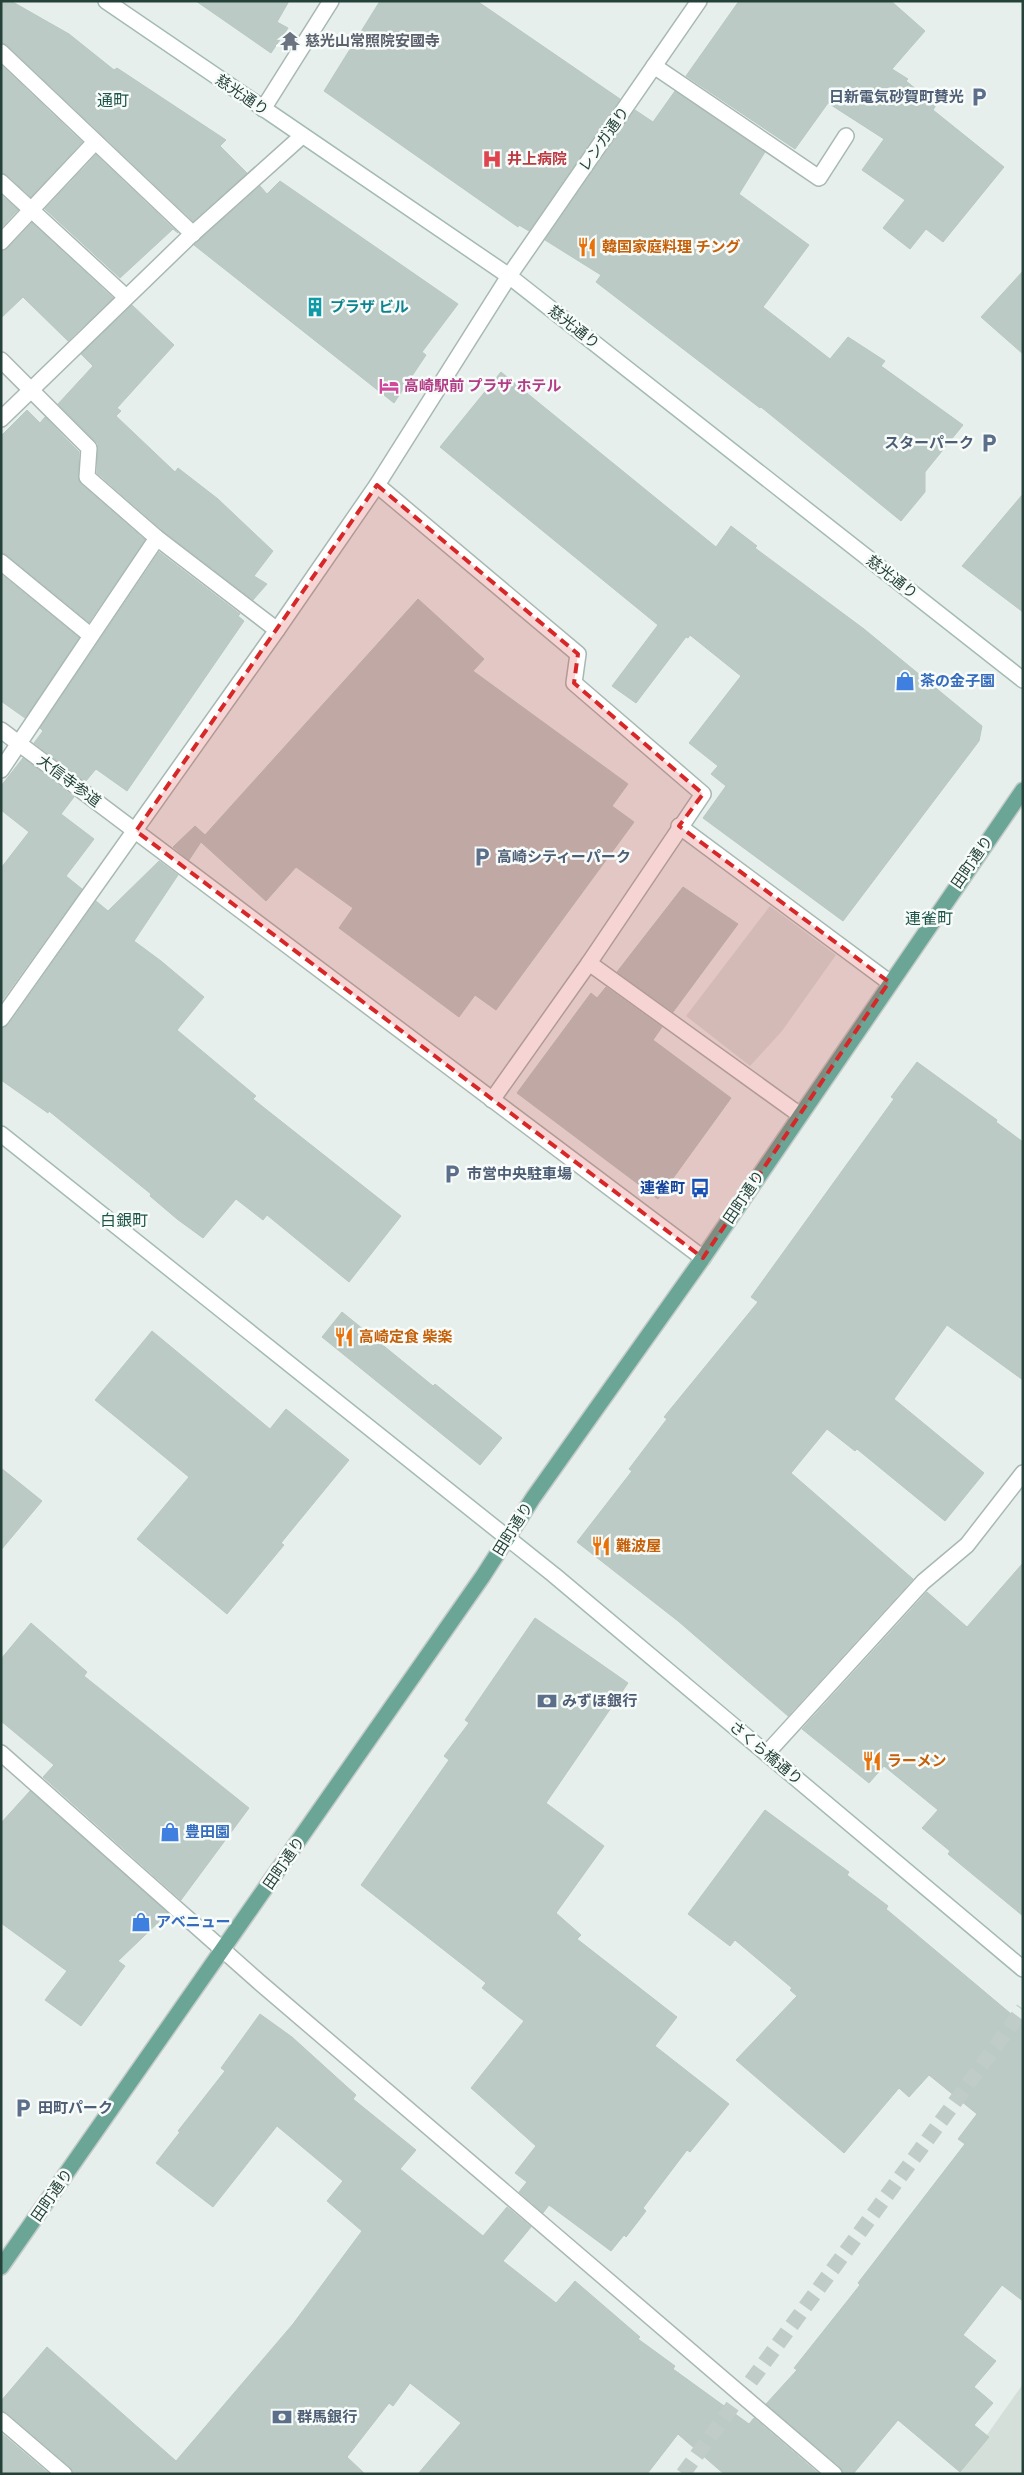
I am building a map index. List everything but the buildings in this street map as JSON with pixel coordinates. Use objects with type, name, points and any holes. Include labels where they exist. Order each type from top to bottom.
[{"type":"main road","name":"田町通り","points":[[1,2267],[483,1576],[533,1498],[703,1258],[889,982],[1023,790]]},
{"type":"street","name":"慈光通り","points":[[106,1],[509,276],[1023,680]]},
{"type":"street","points":[[263,109],[331,1]]},
{"type":"street","name":"レンガ通り","points":[[1,1019],[277,630],[376,485],[509,276],[699,1]]},
{"type":"street","points":[[1,52],[193,234]]},
{"type":"street","points":[[654,66],[818,178],[846,136]]},
{"type":"street","points":[[1,419],[193,234],[302,136]]},
{"type":"street","points":[[1,242],[95,142]]},
{"type":"street","points":[[1,182],[126,297]]},
{"type":"street","points":[[1,360],[32,388],[89,448],[87,477],[157,538],[277,630]]},
{"type":"street","points":[[376,485],[578,654],[574,683],[703,794],[679,826],[589,963],[492,1100]]},
{"type":"street","points":[[1,770],[157,538]]},
{"type":"street","points":[[1,562],[90,635]]},
{"type":"street","name":"大信寺参道","points":[[1,730],[703,1258]]},
{"type":"street","points":[[679,826],[889,982]]},
{"type":"street","points":[[589,963],[800,1115]]},
{"type":"street","name":"さくら橋通り","points":[[1,1134],[507,1539],[1023,1969]]},
{"type":"street","points":[[767,1754],[923,1582],[967,1545],[1023,1473]]},
{"type":"street","points":[[1,1753],[223,1950],[834,2474]]},
{"type":"street","points":[[1,2420],[64,2474]]},
{"type":"highlighted area","points":[[377,485],[578,654],[574,683],[703,794],[679,826],[889,982],[703,1258],[136,831]]},
{"type":"shaded area","points":[[770,906],[836,955],[782,1031],[750,1066],[686,1016]]},
{"type":"shaded area","points":[[1023,2384],[1023,2474],[961,2474],[960,2473]]},
{"type":"tunnel","points":[[683,2474],[1023,2009]]},
{"type":"place","name":"慈光山常照院安國寺","points":[[290,41]]},
{"type":"place","name":"日新電気砂賀町賛光","points":[[979,97]]},
{"type":"place","name":"井上病院","points":[[492,159]]},
{"type":"place","name":"韓国家庭料理 チング","points":[[587,247]]},
{"type":"place","name":"プラザ ビル","points":[[315,307]]},
{"type":"place","name":"高崎駅前 プラザ ホテル","points":[[389,386]]},
{"type":"place","name":"スターパーク","points":[[989,443]]},
{"type":"place","name":"茶の金子園","points":[[905,681]]},
{"type":"place","name":"高崎シティーパーク","points":[[482,857]]},
{"type":"place","name":"市営中央駐車場","points":[[452,1174]]},
{"type":"place","name":"連雀町","points":[[700,1188]]},
{"type":"place","name":"高崎定食 柴楽","points":[[344,1337]]},
{"type":"place","name":"難波屋","points":[[601,1546]]},
{"type":"place","name":"みずほ銀行","points":[[547,1701]]},
{"type":"place","name":"ラーメン","points":[[872,1761]]},
{"type":"place","name":"豊田園","points":[[170,1832]]},
{"type":"place","name":"アベニュー","points":[[141,1922]]},
{"type":"place","name":"田町パーク","points":[[23,2108]]},
{"type":"place","name":"群馬銀行","points":[[282,2417]]},
{"type":"district","name":"通町","points":[[113,100]]},
{"type":"district","name":"連雀町","points":[[929,918]]},
{"type":"district","name":"白銀町","points":[[124,1220]]}]
